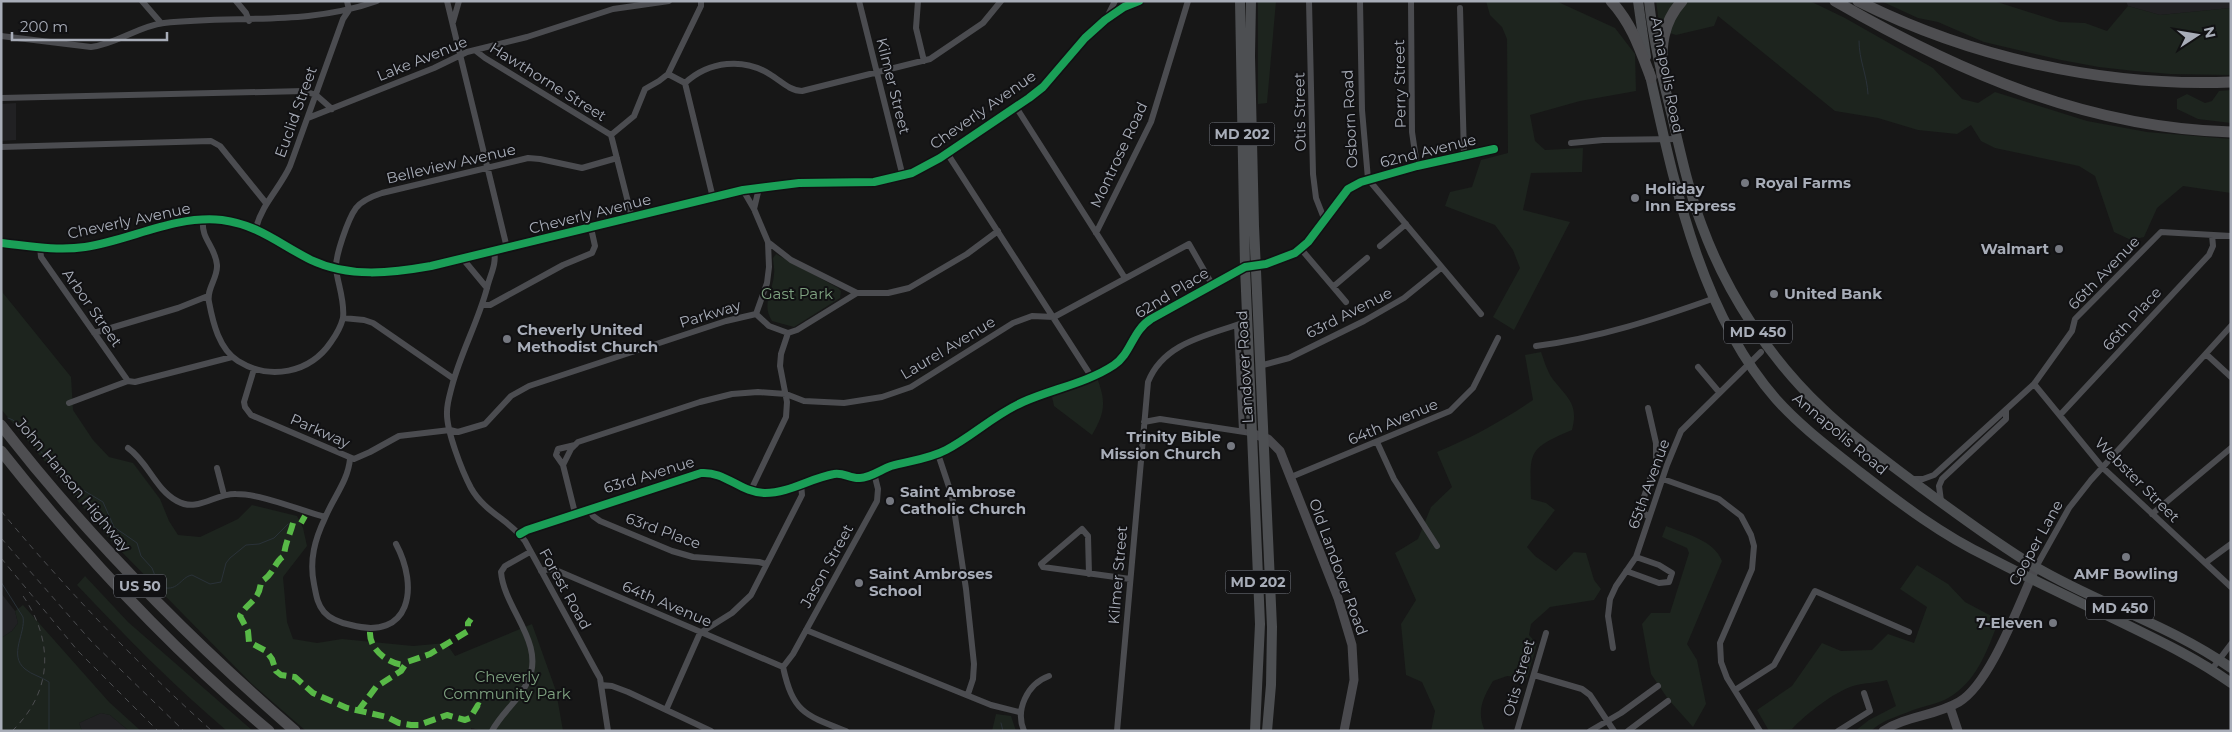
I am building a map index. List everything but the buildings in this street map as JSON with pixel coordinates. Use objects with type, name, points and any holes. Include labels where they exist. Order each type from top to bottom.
[{"type":"highway","points":[[1610,1],[1623,15],[1637,38],[1651,78]]},
{"type":"highway","points":[[1662,75],[1661,48],[1664,32],[1672,14],[1682,1]]},
{"type":"highway","points":[[1823,1],[1976,73],[2067,107],[2100,116],[2161,126],[2231,132]]},
{"type":"highway","points":[[1835,1],[1868,21]]},
{"type":"highway","points":[[1858,1],[1886,15],[1956,43],[2065,69],[2154,81],[2231,82]]},
{"type":"highway","points":[[1864,1],[1886,15]]},
{"type":"highway","name":"John Hanson Highway","points":[[1,425],[65,503],[138,584],[216,661],[295,731]]},
{"type":"highway","name":"US 50","points":[[4,455],[69,533],[132,601],[216,684],[269,731]]},
{"type":"main road","name":"Landover Road","points":[[1240,1],[1250,266],[1259,366],[1272,627],[1271,685],[1267,731]]},
{"type":"main road","name":"Landover Road","points":[[1251,1],[1252,183],[1247,432],[1260,624],[1255,731]]},
{"type":"main road","name":"Annapolis Road","points":[[1638,1],[1641,30],[1664,139],[1685,220],[1715,298],[1749,363],[1770,391],[1794,418],[1876,484],[1945,534],[2166,644],[2212,669],[2231,683]]},
{"type":"main road","points":[[1638,1],[1644,16],[1670,132],[1677,139]]},
{"type":"main road","name":"Annapolis Road","points":[[1648,1],[1662,75],[1677,139],[1692,199],[1702,226],[1732,291],[1762,337],[1822,408],[1941,503],[2036,568],[2191,643],[2231,668]]},
{"type":"street","points":[[142,1],[161,24]]},
{"type":"street","points":[[236,1],[246,13],[249,21]]},
{"type":"street","points":[[347,1],[349,10]]},
{"type":"street","points":[[1,36],[91,47],[106,44],[161,24],[249,21],[329,14],[377,1]]},
{"type":"street","points":[[447,1],[506,248]]},
{"type":"street","points":[[452,23],[459,1]]},
{"type":"street","name":"Lake Avenue","points":[[308,118],[332,110],[467,52],[476,51],[613,9],[669,1]]},
{"type":"street","points":[[611,135],[634,116],[645,89],[660,82],[668,74],[701,6],[701,1]]},
{"type":"street","name":"Kilmer Street","points":[[860,1],[903,176]]},
{"type":"street","points":[[918,1],[916,28],[924,61]]},
{"type":"street","points":[[685,83],[707,69],[730,63],[739,63],[761,69],[797,91],[924,61],[983,23],[1002,1]]},
{"type":"street","points":[[1105,20],[1115,1]]},
{"type":"street","name":"Montrose Road","points":[[1096,233],[1151,122],[1188,1]]},
{"type":"street","name":"Otis Street","points":[[1309,1],[1314,180],[1316,198],[1325,221]]},
{"type":"street","name":"Osborn Road","points":[[1360,1],[1362,110],[1368,179],[1441,268],[1482,314]]},
{"type":"street","name":"Perry Street","points":[[1411,1],[1412,132],[1418,166]]},
{"type":"street","name":"Cheverly Avenue","points":[[1,243],[67,249],[85,247],[179,222],[203,220],[234,222],[256,228],[310,259],[336,269],[357,272],[392,272],[463,259],[743,190],[799,183],[874,182],[903,176],[922,169],[1043,87],[1085,38],[1105,20],[1134,2]]},
{"type":"street","points":[[1460,8],[1464,155]]},
{"type":"street","name":"Euclid Street","points":[[256,228],[266,203],[286,176],[343,19],[349,10]]},
{"type":"street","name":"Hawthorne Street","points":[[476,51],[611,135],[632,218]]},
{"type":"street","points":[[668,74],[685,83],[713,198]]},
{"type":"street","points":[[1,98],[304,91],[316,95],[332,110]]},
{"type":"street","points":[[1016,107],[1125,278]]},
{"type":"street","points":[[1571,143],[1603,140],[1677,139]]},
{"type":"street","points":[[1,147],[211,141],[220,146],[266,203]]},
{"type":"street","name":"62nd Avenue","points":[[1301,249],[1325,221],[1348,189],[1368,179],[1494,149]]},
{"type":"street","points":[[947,153],[1091,376]]},
{"type":"street","name":"Belleview Avenue","points":[[336,269],[346,229],[356,208],[362,202],[382,193],[534,158],[582,168],[617,158]]},
{"type":"street","points":[[754,209],[759,188]]},
{"type":"street","points":[[743,190],[754,209],[768,242],[770,261],[767,283],[756,314],[769,326],[788,333],[797,330],[857,293]]},
{"type":"street","points":[[203,220],[203,234],[213,249],[217,264],[215,278],[208,296],[218,335],[232,357],[254,369],[281,372],[304,366],[328,346],[337,333],[343,318],[336,269]]},
{"type":"street","points":[[1380,246],[1406,224]]},
{"type":"street","name":"Cheverly Avenue","points":[[483,305],[490,305],[556,268],[592,253],[595,246],[591,228]]},
{"type":"street","points":[[768,242],[791,260],[857,293],[888,293],[909,288],[967,254],[998,231]]},
{"type":"street","name":"66th Avenue","points":[[1908,478],[1923,479],[1934,475],[2001,411],[2006,410],[2034,384],[2072,331],[2076,319],[2161,232],[2231,236]]},
{"type":"street","name":"66th Place","points":[[2060,415],[2209,255],[2213,246],[2212,235]]},
{"type":"street","name":"Laurel Avenue","points":[[563,465],[556,455],[558,449],[719,397],[752,392],[786,394],[804,401],[844,402],[882,397],[911,387],[1013,323],[1032,316],[1054,317],[1189,244],[1213,286]]},
{"type":"street","name":"Arbor Street","points":[[40,247],[41,256],[128,381]]},
{"type":"street","points":[[1301,249],[1346,302]]},
{"type":"street","name":"62nd Place","points":[[1091,376],[1118,362],[1141,325],[1250,266],[1282,259],[1301,249]]},
{"type":"street","name":"Forest Road","points":[[494,251],[495,263],[483,305],[454,379],[447,408],[450,430],[466,477],[475,495],[491,512],[520,534],[596,671],[601,685],[601,699],[608,731]]},
{"type":"street","points":[[1334,286],[1367,258]]},
{"type":"street","points":[[463,259],[487,288]]},
{"type":"street","name":"63rd Avenue","points":[[1259,366],[1289,358],[1364,321],[1404,298],[1441,268]]},
{"type":"street","points":[[94,333],[178,308],[208,296]]},
{"type":"street","points":[[1536,346],[1583,339],[1612,332],[1715,298]]},
{"type":"street","name":"Parkway","points":[[254,369],[244,402],[248,412],[256,418],[350,459],[364,456],[399,436],[450,430],[458,432],[485,424],[511,396],[529,386],[726,321],[756,314]]},
{"type":"street","points":[[343,318],[364,320],[372,323],[454,379]]},
{"type":"street","points":[[1237,325],[1247,432],[1160,419],[1144,422],[1148,382],[1161,361],[1184,344],[1248,321]]},
{"type":"street","name":"Cooper Lane","points":[[1883,731],[1900,723],[1950,706],[1965,698],[1985,676],[2036,568],[2069,508],[2102,467],[2231,326]]},
{"type":"street","points":[[751,490],[786,417],[786,394],[780,366],[781,354],[788,333]]},
{"type":"street","name":"64th Avenue","points":[[1291,477],[1444,414],[1456,405],[1476,384],[1498,338]]},
{"type":"street","name":"65th Avenue","points":[[1613,648],[1608,616],[1610,599],[1636,557],[1667,464],[1681,431],[1761,352]]},
{"type":"street","points":[[2206,354],[2231,376]]},
{"type":"street","points":[[69,403],[128,381],[135,382],[232,357]]},
{"type":"street","points":[[1698,367],[1719,392]]},
{"type":"street","name":"63rd Avenue","points":[[520,534],[575,513],[701,473],[718,474],[751,490],[770,493],[836,474],[860,478],[938,454],[1009,409],[1091,376]]},
{"type":"street","name":"Webster Street","points":[[2034,384],[2102,467],[2231,586]]},
{"type":"street","points":[[1648,408],[1656,443],[1656,461],[1640,506],[1641,511],[1649,517]]},
{"type":"street","name":"66th Avenue","points":[[1941,503],[1939,486],[1942,479],[2006,418],[2006,410]]},
{"type":"street","name":"Kilmer Street","points":[[1117,731],[1144,422]]},
{"type":"street","name":"Old Landover Road","points":[[1247,432],[1273,442],[1280,451],[1338,598],[1352,645],[1354,680],[1344,731]]},
{"type":"street","points":[[1377,442],[1394,479],[1437,546]]},
{"type":"street","points":[[575,444],[563,465],[575,513]]},
{"type":"street","points":[[128,448],[138,455],[164,492],[176,501],[187,505],[200,504],[224,495],[248,495],[325,517]]},
{"type":"street","points":[[2152,514],[2231,448]]},
{"type":"street","points":[[938,454],[952,496],[966,589],[974,664],[974,679],[968,694]]},
{"type":"street","points":[[350,459],[344,481],[325,517],[315,546],[311,567],[320,605],[324,612],[334,620],[355,627],[376,629],[389,626],[400,616],[405,608],[408,592],[403,559],[396,544]]},
{"type":"street","points":[[1656,461],[1667,464]]},
{"type":"street","points":[[217,468],[224,495]]},
{"type":"street","name":"Jason Street","points":[[783,667],[790,659],[877,501],[878,489],[874,473]]},
{"type":"street","points":[[1663,478],[1719,499],[1741,516],[1751,535],[1754,546],[1752,569],[1720,643],[1721,662],[1727,678],[1760,731]]},
{"type":"street","points":[[666,710],[700,633],[716,625],[746,601],[802,495],[801,484]]},
{"type":"street","name":"63rd Place","points":[[589,509],[593,516],[600,521],[672,551],[703,559],[766,564]]},
{"type":"street","points":[[1089,574],[1088,536],[1082,529],[1041,564],[1043,567],[1089,574],[1130,579]]},
{"type":"street","points":[[2206,564],[2231,544]]},
{"type":"street","points":[[492,731],[500,718],[518,699],[528,682],[532,668],[531,648],[504,586],[501,572],[505,566],[530,552]]},
{"type":"street","points":[[1626,572],[1659,583],[1669,582],[1672,573],[1659,564],[1636,557]]},
{"type":"street","name":"64th Avenue","points":[[541,571],[549,569],[558,571],[783,667]]},
{"type":"street","points":[[1735,690],[1774,665],[1815,591],[1909,632]]},
{"type":"street","points":[[806,630],[968,694],[991,705],[1019,712]]},
{"type":"street","name":"Otis Street","points":[[1517,731],[1546,633]]},
{"type":"street","points":[[2212,669],[2231,644]]},
{"type":"street","points":[[783,667],[788,689],[796,704],[808,714],[832,728],[846,731]]},
{"type":"street","points":[[1534,675],[1582,689],[1590,695],[1614,731]]},
{"type":"street","points":[[1024,731],[1019,712],[1034,686],[1049,676]]},
{"type":"street","points":[[601,685],[621,689],[711,731]]},
{"type":"street","points":[[1590,731],[1608,721],[1658,686]]},
{"type":"street","points":[[1838,731],[1870,711],[1864,693]]},
{"type":"street","points":[[1628,731],[1668,701]]},
{"type":"street","points":[[1950,706],[1958,731]]},
{"type":"shaded area","points":[[2126,1],[2231,1],[2231,8],[2160,15],[2128,6]]},
{"type":"shaded area","points":[[16,103],[16,140],[1,141],[1,104]]},
{"type":"shaded area","points":[[1,593],[15,611],[18,623],[12,631],[1,638]]},
{"type":"shaded area","points":[[101,713],[110,715],[129,731],[82,731],[79,723]]},
{"type":"green space","points":[[1258,1],[1276,1],[1267,103],[1258,104]]},
{"type":"green space","points":[[1486,1],[1556,1],[1615,28],[1635,54],[1636,91],[1580,101],[1530,115],[1535,141],[1545,150],[1583,148],[1582,172],[1531,173],[1523,210],[1570,222],[1514,330],[1493,317],[1520,268],[1513,250],[1495,225],[1445,206],[1450,192],[1472,187],[1481,160],[1508,153],[1507,39],[1502,27],[1490,15]]},
{"type":"green space","points":[[1656,1],[1679,1],[1660,30]]},
{"type":"green space","points":[[1687,1],[1809,1],[1845,18],[1933,68],[1962,99],[1978,103],[1995,92],[2087,121],[2147,132],[2231,139],[2231,193],[2183,186],[2157,208],[2144,237],[2131,240],[2114,232],[2095,176],[2079,166],[1995,148],[1981,141],[1971,125],[1957,134],[1918,130],[1878,118],[1835,111],[1718,16],[1714,26],[1676,35],[1667,32],[1680,8]]},
{"type":"green space","points":[[1881,1],[1994,1],[2060,22],[2085,23],[2107,31],[2128,6],[2160,15],[2231,8],[2231,75],[2170,74],[2135,71],[2061,60],[1984,42],[1938,22],[1918,18]]},
{"type":"green space","points":[[2231,90],[2231,123],[2198,119],[2177,109],[2177,99],[2187,94],[2205,103],[2212,101],[2219,91]]},
{"type":"green space","name":"Gast Park","points":[[776,254],[838,288],[841,291],[840,298],[794,327],[772,321],[769,315],[768,298],[774,272],[773,258]]},
{"type":"green space","name":"Cheverly Community Park","points":[[1,285],[3,293],[71,377],[73,410],[93,440],[109,457],[133,463],[160,499],[169,521],[178,535],[200,537],[238,519],[252,505],[297,516],[303,528],[307,546],[283,577],[287,622],[293,639],[317,643],[342,639],[413,646],[446,643],[455,656],[532,624],[556,691],[563,731],[484,731],[471,728],[471,731],[306,731],[252,684],[112,542],[1,409]]},
{"type":"green space","points":[[1541,352],[1550,375],[1567,396],[1573,407],[1574,421],[1572,430],[1546,442],[1534,454],[1531,471],[1531,499],[1546,503],[1555,510],[1527,547],[1535,556],[1556,571],[1574,552],[1586,553],[1594,580],[1601,589],[1594,600],[1550,607],[1531,624],[1529,635],[1537,644],[1527,678],[1507,676],[1493,681],[1486,693],[1481,711],[1482,724],[1485,731],[1431,731],[1435,711],[1422,682],[1406,675],[1401,624],[1416,600],[1395,553],[1418,539],[1431,507],[1452,487],[1437,452],[1486,429],[1533,400],[1525,355]]},
{"type":"green space","points":[[1096,375],[1102,392],[1103,406],[1100,419],[1092,435],[1054,406],[1051,392]]},
{"type":"green space","points":[[1666,526],[1706,543],[1713,548],[1722,561],[1687,644],[1697,660],[1706,704],[1693,727],[1668,699],[1651,674],[1642,624],[1651,613],[1670,613],[1689,553],[1687,548],[1662,537]]},
{"type":"green space","points":[[1917,565],[1948,584],[1965,602],[1999,620],[1982,661],[1970,680],[1949,698],[1891,719],[1871,731],[1855,731],[1869,720],[1896,706],[1887,680],[1845,689],[1821,704],[1792,729],[1769,731],[1757,710],[1792,686],[1822,643],[1841,651],[1872,650],[1888,634],[1914,643],[1927,607],[1900,589]]},
{"type":"green space","points":[[85,576],[128,622],[253,731],[227,731],[168,678],[77,585]]},
{"type":"green space","points":[[23,605],[109,702],[141,731],[129,731],[110,715],[101,713],[79,723],[82,731],[1,731],[1,638],[12,631],[18,623],[15,611]]},
{"type":"green space","points":[[996,714],[1011,716],[1016,731],[992,731]]},
{"type":"waterway","points":[[1859,41],[1868,94]]},
{"type":"waterway","points":[[8,418],[23,429],[62,478],[71,478],[78,487],[103,502],[114,527],[137,543],[141,556],[152,568],[159,586],[165,588],[175,587],[192,575],[210,584],[221,582],[226,563],[230,558],[246,545],[259,544],[274,538],[288,524]]},
{"type":"waterway","points":[[1,582],[23,617],[18,651],[20,663],[28,671],[49,682],[49,731]]},
{"type":"waterway","points":[[1001,723],[1003,731]]},
{"type":"railway","points":[[1,511],[102,625],[212,731]]},
{"type":"railway","points":[[1,538],[91,641],[184,731]]},
{"type":"railway","points":[[1,558],[78,651],[158,731]]},
{"type":"railway","points":[[12,731],[26,715],[36,699],[42,682],[45,664],[44,646],[39,628],[32,610],[21,593]]},
{"type":"marked path","points":[[301,523],[305,516]]},
{"type":"marked path","points":[[293,523],[284,556],[278,561],[266,579],[261,582],[256,598],[240,616],[248,631],[249,642],[266,651],[272,659],[276,671],[281,675],[295,677],[313,693],[347,708],[387,717],[399,723],[419,725],[447,715],[465,720],[470,718],[478,705],[482,707]]},
{"type":"marked path","points":[[358,711],[376,687],[401,671],[407,662],[430,654],[468,631],[468,623],[471,619]]},
{"type":"marked path","points":[[370,632],[376,650],[386,659],[404,665]]},
{"type":"cycle path","points":[[1,243],[43,248],[85,247],[102,244],[170,224],[204,219],[222,220],[247,226],[325,266],[355,272],[401,271],[431,266],[743,190],[799,183],[874,182],[912,173],[940,158],[1029,98],[1043,87],[1085,38],[1105,20],[1124,7],[1139,1]]},
{"type":"cycle path","points":[[520,534],[527,530],[701,473],[718,475],[748,490],[765,493],[783,491],[834,474],[864,478],[891,466],[939,453],[1013,407],[1034,397],[1092,377],[1114,365],[1124,355],[1140,330],[1151,319],[1245,267],[1266,264],[1295,253],[1308,242],[1348,189],[1361,182],[1417,166],[1494,149]]},
{"type":"place","name":"Royal Farms","points":[[1745,183]]},
{"type":"place","name":"Holiday Inn Express","points":[[1635,198]]},
{"type":"place","name":"Walmart","points":[[2059,249]]},
{"type":"place","name":"United Bank","points":[[1774,294]]},
{"type":"place","name":"Cheverly United Methodist Church","points":[[507,339]]},
{"type":"place","name":"Trinity Bible Mission Church","points":[[1231,446]]},
{"type":"place","name":"Saint Ambrose Catholic Church","points":[[890,501]]},
{"type":"place","name":"AMF Bowling","points":[[2126,557]]},
{"type":"place","name":"Saint Ambroses School","points":[[859,583]]},
{"type":"place","name":"7-Eleven","points":[[2053,623]]}]
